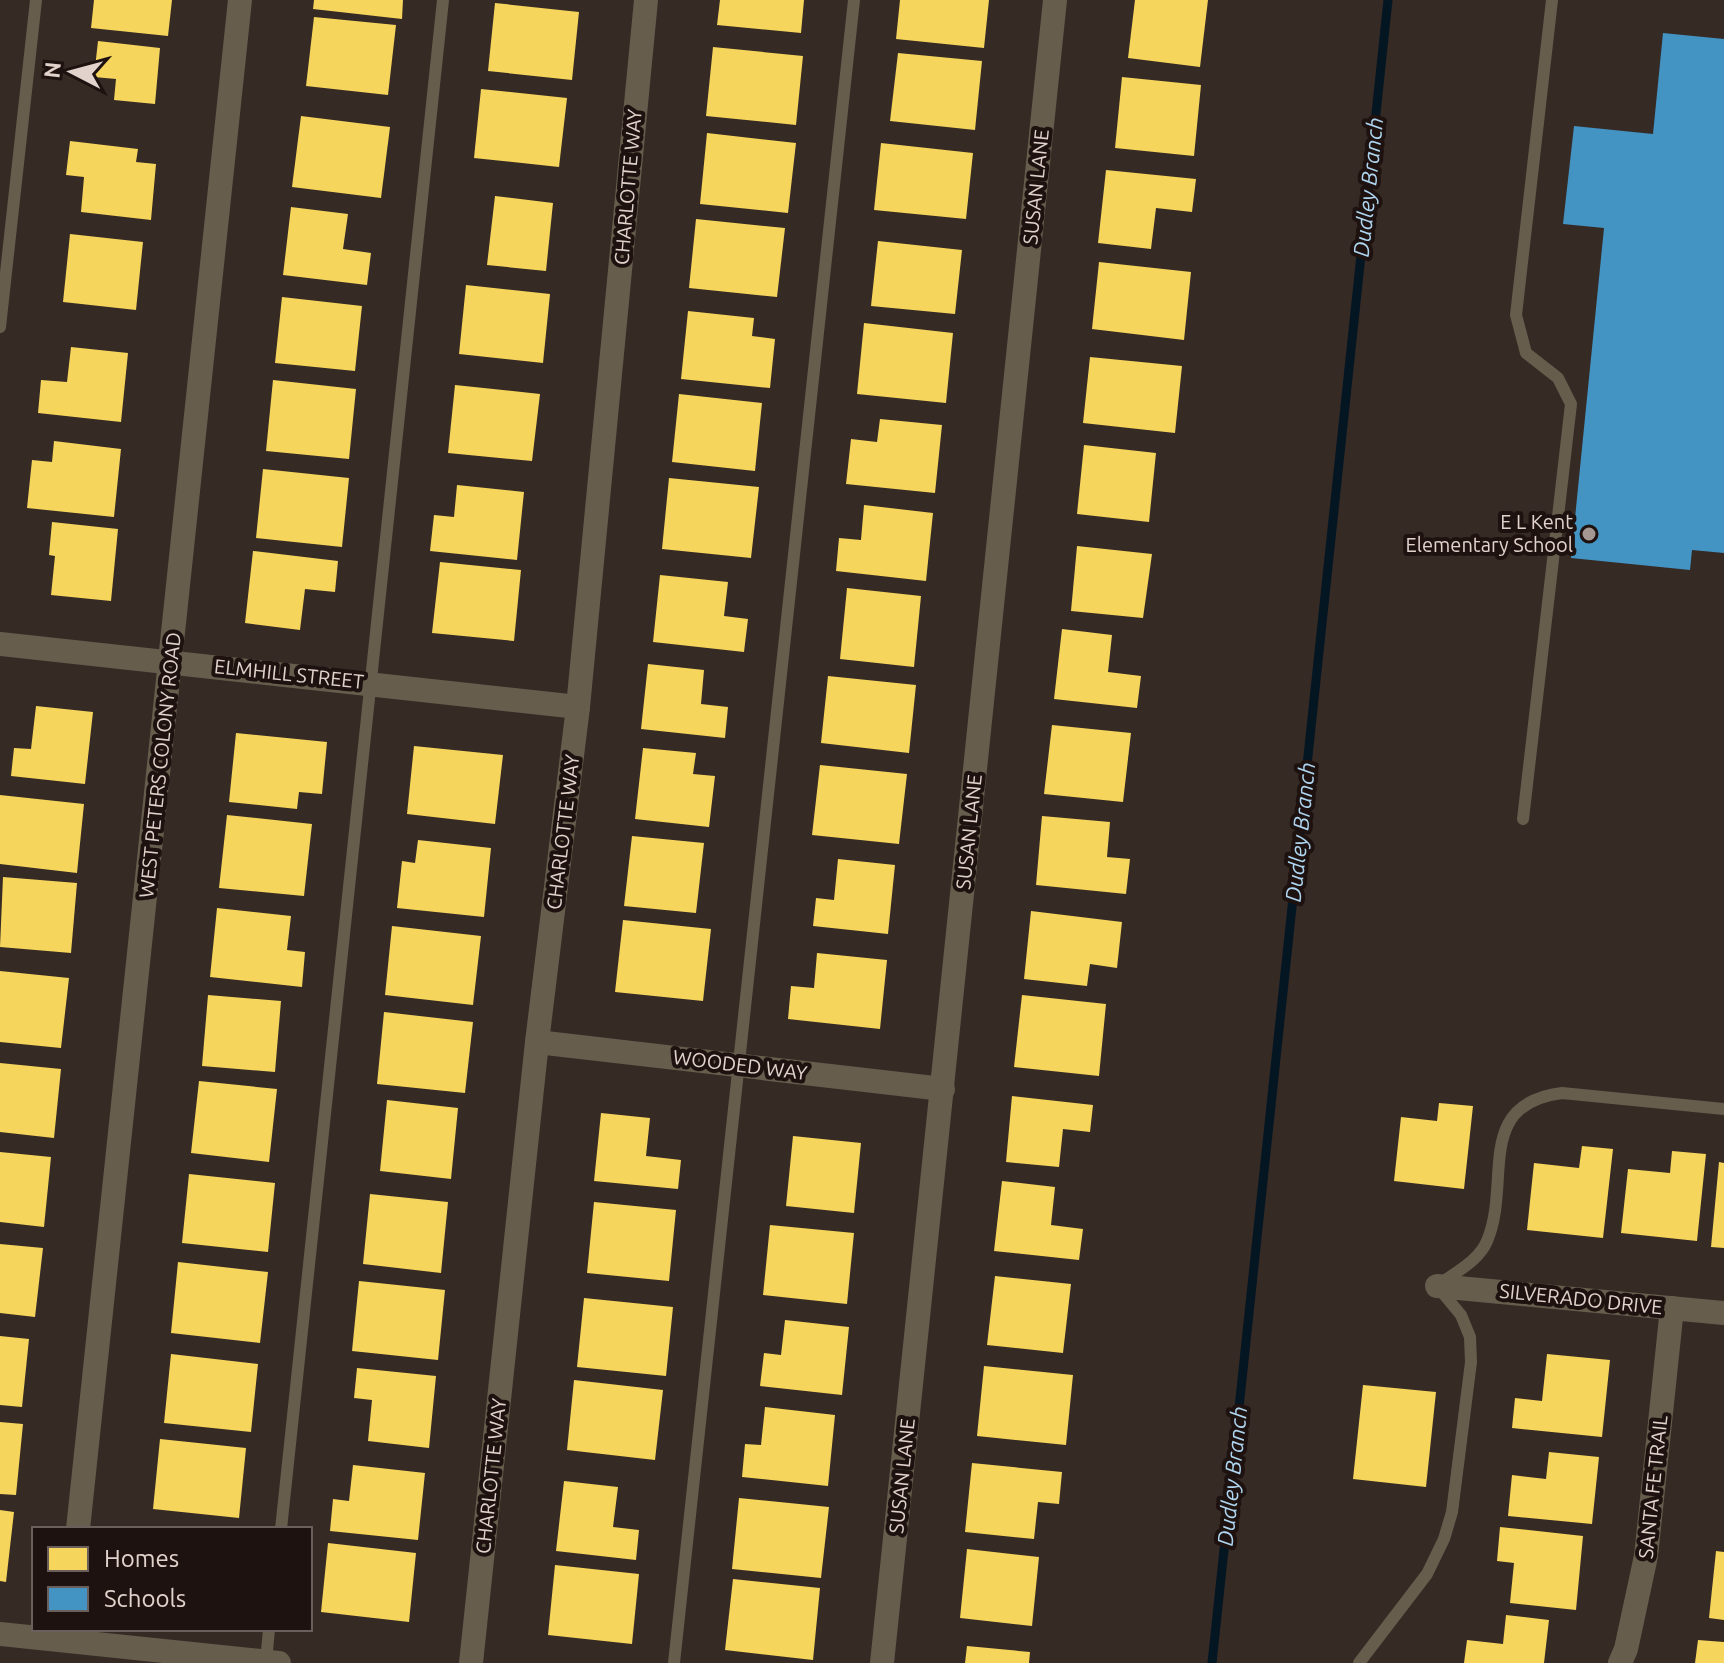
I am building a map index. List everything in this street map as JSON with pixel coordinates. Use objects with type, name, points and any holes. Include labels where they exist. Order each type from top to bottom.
[{"type":"street","name":"WEST PETERS COLONY ROAD","points":[[78,1527],[240,0]]},
{"type":"street","name":"CHARLOTTE WAY","points":[[471,1663],[537,1042],[578,707],[646,0]]},
{"type":"street","name":"SUSAN LANE","points":[[882,1663],[1055,0]]},
{"type":"street","name":"ELMHILL STREET","points":[[0,644],[578,707]]},
{"type":"street","name":"WOODED WAY","points":[[537,1042],[943,1089]]},
{"type":"street","name":"SILVERADO DRIVE","points":[[1437,1286],[1724,1313]]},
{"type":"street","name":"SANTA FE TRAIL","points":[[1620,1663],[1626,1649],[1646,1556],[1672,1308]]},
{"type":"street","points":[[0,1634],[66,1635],[272,1662]]},
{"type":"lane","points":[[0,327],[36,0]]},
{"type":"lane","points":[[281,1527],[443,0]]},
{"type":"lane","points":[[674,1663],[854,0]]},
{"type":"lane","points":[[1523,819],[1571,404],[1558,378],[1526,353],[1516,315],[1552,0]]},
{"type":"lane","points":[[1359,1663],[1427,1574],[1444,1539],[1452,1512],[1471,1362],[1470,1337],[1461,1315],[1437,1286],[1473,1260],[1486,1243],[1494,1220],[1503,1134],[1516,1111],[1526,1102],[1562,1093],[1724,1109]]},
{"type":"lane","points":[[269,1631],[272,1662]]},
{"type":"building: Homes","points":[[94,0],[172,0],[168,36],[91,28]]},
{"type":"building: Homes","points":[[314,0],[403,0],[402,19],[313,9]]},
{"type":"building: Homes","points":[[720,0],[804,0],[801,33],[717,25]]},
{"type":"building: Homes","points":[[900,0],[989,0],[984,48],[896,39]]},
{"type":"building: Homes","points":[[1135,0],[1208,0],[1200,67],[1128,58]]},
{"type":"building: Homes","points":[[495,3],[579,12],[572,80],[488,71]]},
{"type":"building: Homes","points":[[314,17],[396,25],[388,95],[306,86]]},
{"type":"building: Homes","points":[[98,41],[160,48],[155,104],[114,100],[116,79],[94,77]]},
{"type":"building: Homes","points":[[713,47],[803,56],[796,125],[706,116]]},
{"type":"building: Homes","points":[[898,53],[982,61],[975,130],[890,121]]},
{"type":"building: Homes","points":[[1122,77],[1201,85],[1194,156],[1115,148]]},
{"type":"building: Homes","points":[[481,89],[567,98],[559,167],[474,158]]},
{"type":"building: Homes","points":[[301,116],[390,127],[381,198],[292,187]]},
{"type":"building: Homes","points":[[707,133],[796,143],[788,213],[700,204]]},
{"type":"building: Homes","points":[[70,141],[138,149],[136,162],[156,164],[151,220],[81,212],[84,177],[66,175]]},
{"type":"building: Homes","points":[[881,143],[973,153],[966,219],[874,210]]},
{"type":"building: Homes","points":[[1106,170],[1196,179],[1192,212],[1156,208],[1151,249],[1098,243]]},
{"type":"building: Homes","points":[[495,196],[553,203],[546,271],[487,265]]},
{"type":"building: Homes","points":[[291,207],[348,214],[343,249],[371,253],[367,285],[283,275]]},
{"type":"building: Homes","points":[[696,219],[785,228],[777,297],[689,288]]},
{"type":"building: Homes","points":[[70,234],[143,242],[136,310],[63,302]]},
{"type":"building: Homes","points":[[878,241],[962,250],[955,314],[871,306]]},
{"type":"building: Homes","points":[[1099,262],[1191,272],[1184,340],[1092,329]]},
{"type":"building: Homes","points":[[466,285],[550,294],[543,363],[459,354]]},
{"type":"building: Homes","points":[[282,297],[362,306],[355,371],[275,363]]},
{"type":"building: Homes","points":[[688,311],[754,318],[752,336],[775,339],[770,388],[681,379]]},
{"type":"building: Homes","points":[[864,323],[953,333],[946,403],[857,394]]},
{"type":"building: Homes","points":[[71,347],[128,353],[121,422],[38,413],[41,380],[67,382]]},
{"type":"building: Homes","points":[[1090,357],[1182,366],[1175,433],[1083,423]]},
{"type":"building: Homes","points":[[273,380],[356,389],[349,459],[266,451]]},
{"type":"building: Homes","points":[[455,385],[540,394],[532,461],[448,453]]},
{"type":"building: Homes","points":[[679,394],[762,403],[755,471],[672,462]]},
{"type":"building: Homes","points":[[880,419],[942,425],[935,493],[846,484],[851,439],[877,442]]},
{"type":"building: Homes","points":[[54,441],[121,449],[114,517],[27,508],[32,460],[52,462]]},
{"type":"building: Homes","points":[[1084,445],[1156,453],[1149,522],[1077,514]]},
{"type":"building: Homes","points":[[263,469],[349,478],[342,547],[256,538]]},
{"type":"building: Homes","points":[[669,478],[759,487],[751,558],[662,549]]},
{"type":"building: Homes","points":[[457,485],[524,492],[517,560],[430,551],[434,515],[454,517]]},
{"type":"building: Homes","points":[[864,505],[933,513],[926,581],[836,571],[839,538],[861,540]]},
{"type":"building: Homes","points":[[52,522],[118,529],[111,601],[51,595],[55,556],[49,555]]},
{"type":"building: Homes","points":[[1077,546],[1152,554],[1143,618],[1071,611]]},
{"type":"building: Homes","points":[[253,551],[338,561],[335,592],[305,589],[300,630],[245,623]]},
{"type":"building: Homes","points":[[440,562],[521,570],[514,641],[432,633]]},
{"type":"building: Homes","points":[[660,575],[728,582],[724,616],[748,619],[744,652],[653,642]]},
{"type":"building: Homes","points":[[847,588],[921,596],[914,667],[840,659]]},
{"type":"building: Homes","points":[[1062,629],[1112,635],[1108,672],[1141,676],[1137,708],[1054,699]]},
{"type":"building: Homes","points":[[648,664],[704,670],[701,704],[728,707],[725,738],[641,729]]},
{"type":"building: Homes","points":[[828,676],[916,685],[909,753],[821,743]]},
{"type":"building: Homes","points":[[36,706],[93,712],[85,784],[11,776],[14,748],[31,749]]},
{"type":"building: Homes","points":[[1052,725],[1131,733],[1123,802],[1044,794]]},
{"type":"building: Homes","points":[[236,733],[327,742],[322,794],[299,792],[297,809],[229,802]]},
{"type":"building: Homes","points":[[414,746],[503,755],[495,824],[407,814]]},
{"type":"building: Homes","points":[[643,748],[696,753],[693,774],[715,776],[709,827],[635,819]]},
{"type":"building: Homes","points":[[820,765],[907,774],[899,844],[812,835]]},
{"type":"building: Homes","points":[[0,795],[84,804],[77,873],[0,864]]},
{"type":"building: Homes","points":[[227,815],[312,824],[304,896],[219,888]]},
{"type":"building: Homes","points":[[1042,816],[1110,822],[1107,857],[1130,859],[1126,894],[1036,885]]},
{"type":"building: Homes","points":[[632,836],[704,843],[696,913],[624,906]]},
{"type":"building: Homes","points":[[418,840],[491,848],[484,917],[397,908],[402,861],[415,863]]},
{"type":"building: Homes","points":[[838,859],[895,865],[888,934],[813,926],[816,898],[834,900]]},
{"type":"building: Homes","points":[[3,877],[77,883],[71,953],[0,947]]},
{"type":"building: Homes","points":[[217,908],[291,916],[287,950],[305,952],[302,987],[210,977]]},
{"type":"building: Homes","points":[[1031,911],[1122,922],[1117,968],[1090,964],[1087,986],[1024,979]]},
{"type":"building: Homes","points":[[623,920],[711,929],[703,1001],[615,992]]},
{"type":"building: Homes","points":[[392,926],[481,936],[473,1005],[385,995]]},
{"type":"building: Homes","points":[[817,953],[887,960],[880,1029],[788,1019],[791,986],[814,988]]},
{"type":"building: Homes","points":[[0,971],[69,978],[61,1048],[0,1042]]},
{"type":"building: Homes","points":[[208,995],[281,1001],[275,1072],[202,1066]]},
{"type":"building: Homes","points":[[1022,995],[1106,1004],[1099,1076],[1014,1067]]},
{"type":"building: Homes","points":[[384,1012],[473,1022],[465,1093],[377,1084]]},
{"type":"building: Homes","points":[[0,1063],[61,1069],[54,1138],[0,1132]]},
{"type":"building: Homes","points":[[199,1081],[277,1089],[269,1162],[191,1153]]},
{"type":"building: Homes","points":[[1012,1096],[1093,1105],[1090,1132],[1063,1129],[1059,1167],[1006,1162]]},
{"type":"building: Homes","points":[[387,1100],[458,1108],[451,1179],[380,1171]]},
{"type":"building: Homes","points":[[1439,1103],[1473,1106],[1464,1189],[1394,1181],[1401,1117],[1437,1121]]},
{"type":"building: Homes","points":[[601,1113],[650,1118],[646,1156],[681,1160],[678,1189],[594,1181]]},
{"type":"building: Homes","points":[[793,1136],[861,1143],[854,1213],[786,1206]]},
{"type":"building: Homes","points":[[1582,1146],[1613,1149],[1603,1238],[1527,1230],[1534,1163],[1579,1168]]},
{"type":"building: Homes","points":[[1672,1151],[1706,1154],[1697,1241],[1621,1233],[1628,1169],[1670,1173]]},
{"type":"building: Homes","points":[[0,1152],[51,1157],[44,1227],[0,1222]]},
{"type":"building: Homes","points":[[1719,1162],[1724,1163],[1724,1248],[1711,1247]]},
{"type":"building: Homes","points":[[189,1174],[275,1183],[268,1252],[182,1243]]},
{"type":"building: Homes","points":[[1002,1181],[1055,1187],[1051,1225],[1083,1229],[1079,1260],[994,1251]]},
{"type":"building: Homes","points":[[370,1194],[448,1202],[441,1273],[363,1264]]},
{"type":"building: Homes","points":[[594,1202],[676,1210],[669,1281],[587,1273]]},
{"type":"building: Homes","points":[[770,1225],[854,1233],[847,1304],[763,1295]]},
{"type":"building: Homes","points":[[0,1244],[43,1248],[35,1317],[0,1313]]},
{"type":"building: Homes","points":[[178,1262],[268,1272],[260,1343],[171,1333]]},
{"type":"building: Homes","points":[[995,1276],[1071,1284],[1063,1353],[987,1345]]},
{"type":"building: Homes","points":[[359,1281],[445,1290],[438,1360],[352,1351]]},
{"type":"building: Homes","points":[[584,1298],[673,1307],[666,1376],[577,1367]]},
{"type":"building: Homes","points":[[785,1320],[849,1327],[842,1395],[760,1386],[764,1353],[781,1355]]},
{"type":"building: Homes","points":[[0,1336],[29,1339],[22,1407],[0,1405]]},
{"type":"building: Homes","points":[[171,1354],[258,1364],[251,1432],[164,1423]]},
{"type":"building: Homes","points":[[1547,1354],[1610,1360],[1602,1437],[1512,1428],[1515,1398],[1542,1401]]},
{"type":"building: Homes","points":[[984,1366],[1073,1375],[1066,1445],[977,1436]]},
{"type":"building: Homes","points":[[357,1368],[436,1376],[429,1448],[368,1441],[372,1400],[354,1398]]},
{"type":"building: Homes","points":[[574,1380],[663,1390],[655,1460],[567,1450]]},
{"type":"building: Homes","points":[[1363,1385],[1436,1392],[1426,1487],[1353,1479]]},
{"type":"building: Homes","points":[[765,1407],[835,1415],[828,1486],[742,1477],[745,1444],[761,1445]]},
{"type":"building: Homes","points":[[0,1422],[23,1424],[16,1495],[0,1494]]},
{"type":"building: Homes","points":[[160,1439],[246,1448],[239,1518],[153,1509]]},
{"type":"building: Homes","points":[[1549,1452],[1599,1457],[1592,1524],[1508,1516],[1512,1475],[1546,1479]]},
{"type":"building: Homes","points":[[972,1463],[1062,1472],[1059,1504],[1038,1502],[1034,1539],[965,1532]]},
{"type":"building: Homes","points":[[353,1465],[425,1473],[418,1540],[330,1531],[333,1499],[349,1501]]},
{"type":"building: Homes","points":[[564,1481],[618,1487],[613,1527],[639,1530],[636,1560],[556,1551]]},
{"type":"building: Homes","points":[[739,1498],[829,1507],[821,1578],[732,1569]]},
{"type":"building: Homes","points":[[0,1510],[14,1512],[6,1582],[0,1581]]},
{"type":"building: Homes","points":[[1500,1527],[1583,1536],[1576,1610],[1510,1603],[1514,1563],[1497,1561]]},
{"type":"building: Homes","points":[[328,1543],[416,1553],[409,1622],[321,1612]]},
{"type":"building: Homes","points":[[967,1549],[1039,1557],[1032,1626],[960,1618]]},
{"type":"building: Homes","points":[[1716,1551],[1724,1552],[1724,1620],[1709,1618]]},
{"type":"building: Homes","points":[[555,1565],[639,1574],[632,1644],[548,1635]]},
{"type":"building: Homes","points":[[733,1579],[820,1588],[813,1660],[725,1650]]},
{"type":"building: Homes","points":[[1506,1615],[1549,1620],[1544,1663],[1464,1663],[1467,1640],[1503,1644]]},
{"type":"building: Homes","points":[[1698,1640],[1724,1642],[1724,1663],[1695,1663]]},
{"type":"building: Homes","points":[[967,1646],[1030,1652],[1029,1663],[965,1663]]},
{"type":"building: Schools","points":[[1663,33],[1724,39],[1724,553],[1692,550],[1690,570],[1571,558],[1604,228],[1563,224],[1574,126],[1653,134]]},
{"type":"waterway","name":"Dudley Branch","points":[[1212,1663],[1388,0]]},
{"type":"place","name":"E L Kent Elementary School","points":[[1589,534]]}]
